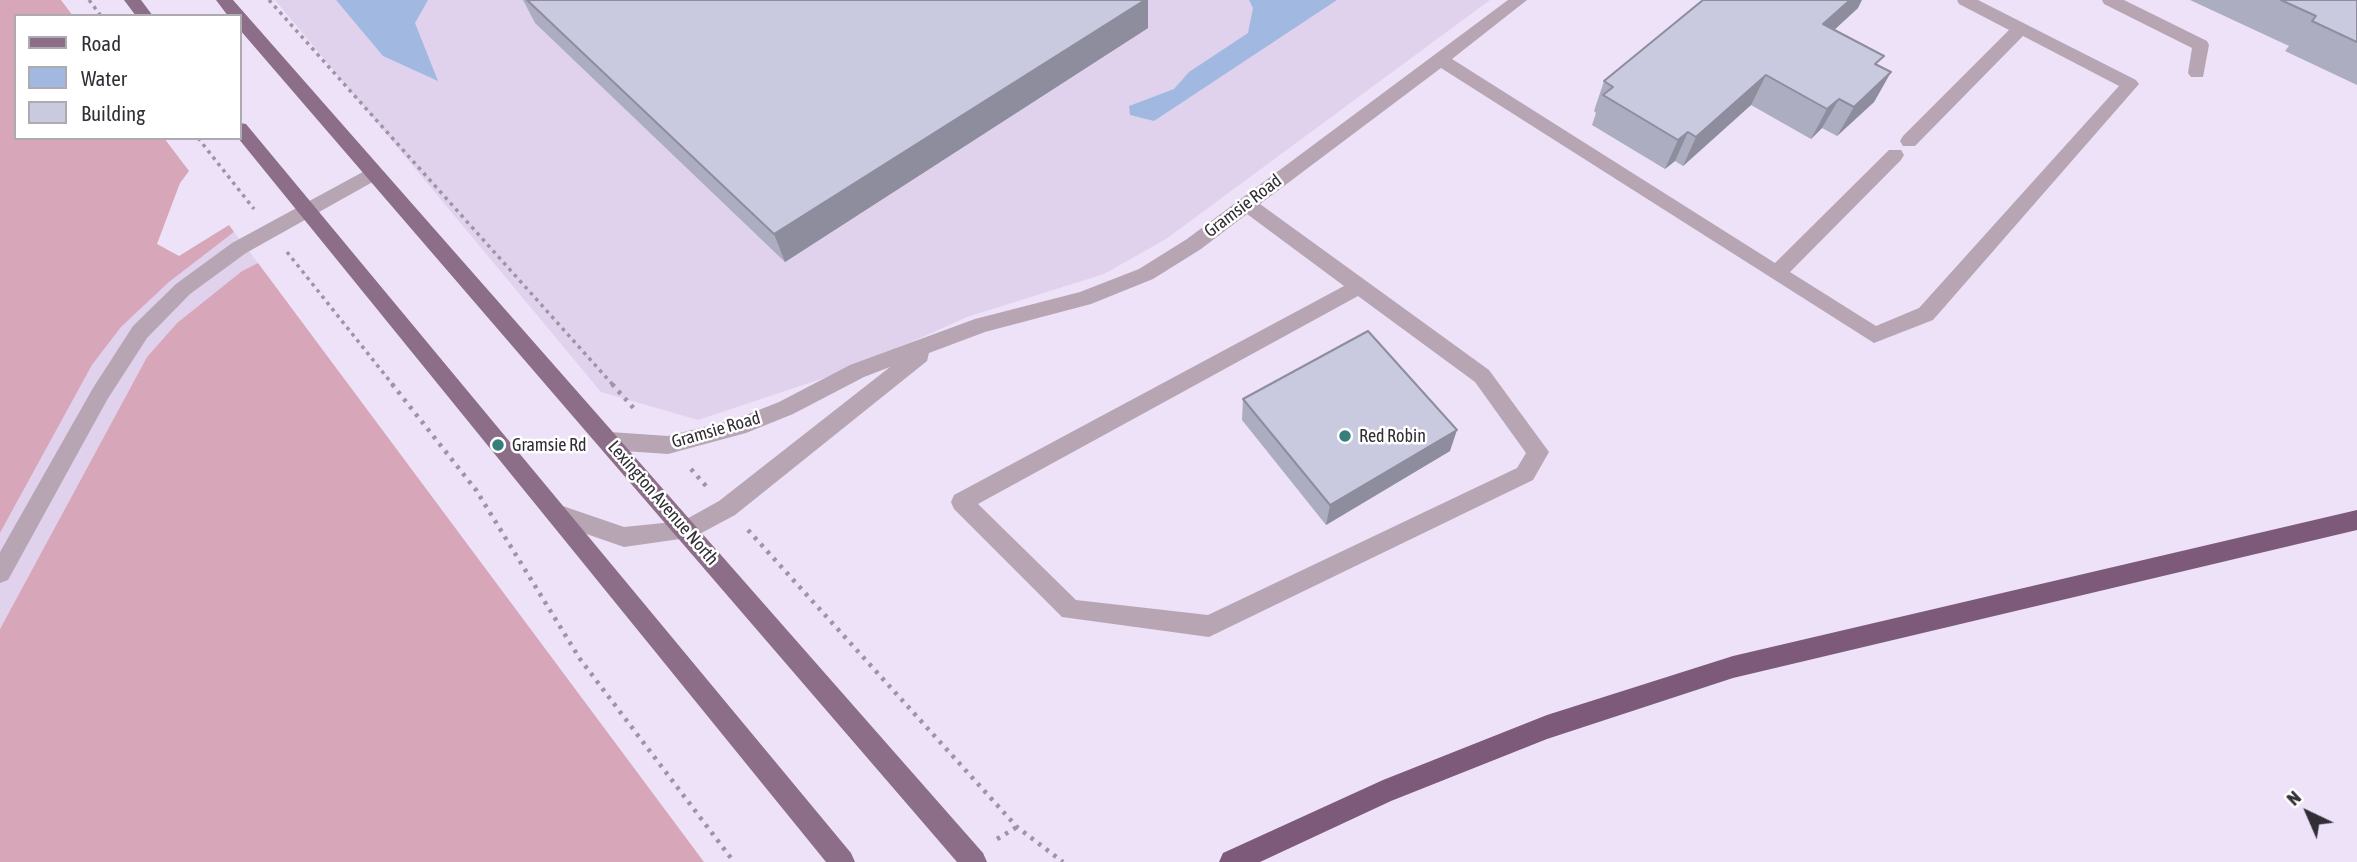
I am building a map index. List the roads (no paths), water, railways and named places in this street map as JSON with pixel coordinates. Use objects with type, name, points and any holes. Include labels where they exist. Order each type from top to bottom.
[{"type":"highway","points":[[1232,862],[1382,792],[1547,727],[1733,667],[2357,520]]},
{"type":"main road","points":[[132,0],[143,14]]},
{"type":"main road","name":"Lexington Avenue North","points":[[223,0],[235,14]]},
{"type":"main road","name":"Lexington Avenue North","points":[[242,22],[974,862]]},
{"type":"main road","points":[[242,131],[842,862]]},
{"type":"street","name":"Gramsie Road","points":[[610,441],[668,445],[739,427],[786,408],[857,372],[982,325],[1084,299],[1146,274],[1194,244],[1519,0]]},
{"type":"street","points":[[1440,59],[1874,335],[1926,314],[2130,84],[1965,0]]},
{"type":"street","points":[[2110,0],[2201,45],[2197,73]]},
{"type":"street","points":[[1909,141],[2021,28]]},
{"type":"street","points":[[1777,273],[1895,155]]},
{"type":"street","points":[[0,573],[100,394],[140,332],[183,289],[239,247],[372,174]]},
{"type":"street","points":[[1246,204],[1482,376],[1538,452],[1525,474],[1209,626],[1070,610],[962,502],[1359,287]]},
{"type":"street","name":"Gramsie Road","points":[[557,514],[624,537],[686,530],[727,508],[932,345]]},
{"type":"water","points":[[336,0],[428,0],[415,23],[438,81],[383,56]]},
{"type":"water","points":[[1249,0],[1337,0],[1154,121],[1130,115],[1129,106],[1174,89],[1189,72],[1248,33],[1253,8]]},
{"type":"place","name":"Red Robin","points":[[1345,436]]},
{"type":"place","name":"Gramsie Rd","points":[[498,445]]}]
